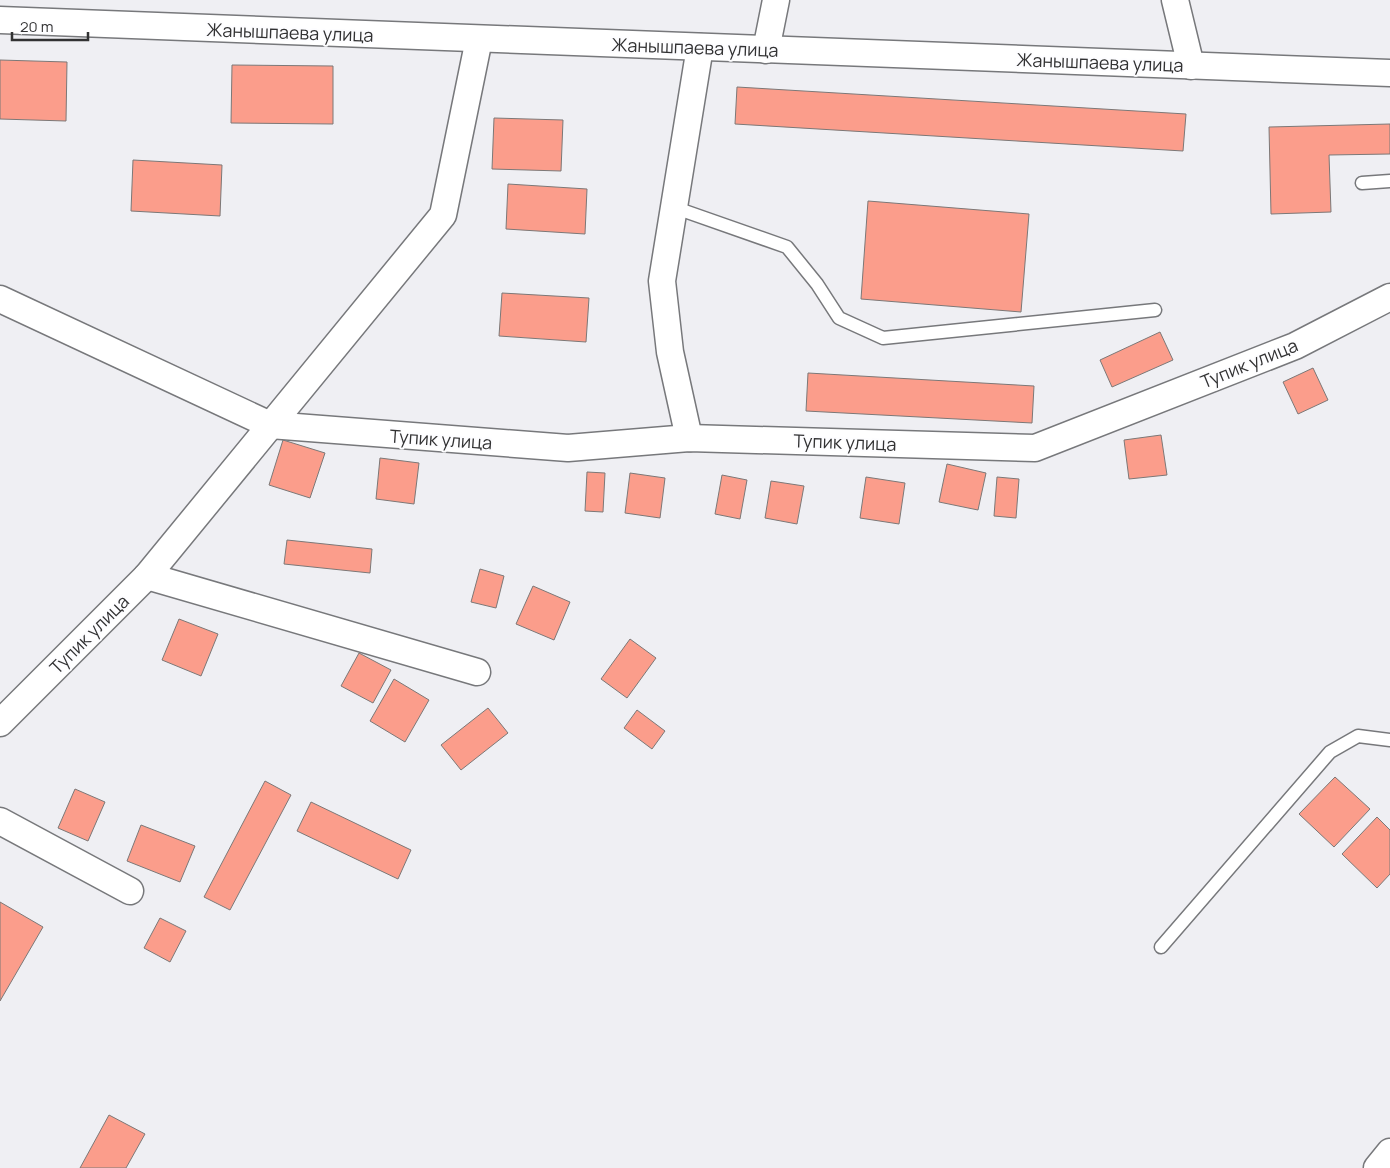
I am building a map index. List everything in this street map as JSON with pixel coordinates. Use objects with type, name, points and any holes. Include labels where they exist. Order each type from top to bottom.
[{"type":"street","points":[[766,50],[776,0]]},
{"type":"street","points":[[1174,0],[1191,66]]},
{"type":"street","name":"Жанышпаева улица","points":[[0,20],[36,11],[479,39],[1390,73]]},
{"type":"street","name":"Тупик улица","points":[[0,723],[147,576],[443,215],[479,39]]},
{"type":"street","points":[[690,438],[670,352],[662,281],[700,47]]},
{"type":"street","name":"Тупик улица","points":[[0,299],[270,425],[568,448],[690,438],[1035,448],[1296,346],[1390,297]]},
{"type":"street","points":[[147,576],[477,672]]},
{"type":"street","points":[[0,821],[130,891]]},
{"type":"street","points":[[1377,1168],[1390,1152]]},
{"type":"lane","points":[[1362,183],[1390,181]]},
{"type":"lane","points":[[673,208],[786,247],[817,284],[840,318],[883,338],[1155,310]]},
{"type":"lane","points":[[1161,947],[1330,752],[1358,736],[1390,740]]},
{"type":"building","points":[[0,60],[67,62],[66,121],[0,119]]},
{"type":"building","points":[[232,65],[333,66],[333,124],[231,123]]},
{"type":"building","points":[[737,87],[1186,114],[1183,151],[735,124]]},
{"type":"building","points":[[494,118],[563,120],[561,171],[492,169]]},
{"type":"building","points":[[1390,124],[1390,154],[1329,155],[1331,212],[1271,214],[1269,127]]},
{"type":"building","points":[[133,160],[222,165],[220,216],[131,211]]},
{"type":"building","points":[[508,184],[587,189],[585,234],[506,229]]},
{"type":"building","points":[[868,201],[1029,214],[1021,312],[861,299]]},
{"type":"building","points":[[502,293],[589,298],[586,342],[499,336]]},
{"type":"building","points":[[1160,332],[1173,360],[1112,387],[1100,360]]},
{"type":"building","points":[[1313,368],[1328,400],[1298,414],[1283,382]]},
{"type":"building","points":[[808,373],[1034,386],[1032,423],[806,411]]},
{"type":"building","points":[[1161,435],[1167,475],[1129,479],[1124,440]]},
{"type":"building","points":[[283,440],[325,453],[310,498],[269,485]]},
{"type":"building","points":[[380,458],[419,463],[414,504],[376,499]]},
{"type":"building","points":[[947,464],[986,473],[978,510],[939,502]]},
{"type":"building","points":[[587,472],[605,473],[603,512],[585,511]]},
{"type":"building","points":[[630,473],[665,478],[660,518],[625,513]]},
{"type":"building","points":[[722,475],[747,480],[740,519],[715,514]]},
{"type":"building","points":[[866,477],[905,483],[899,524],[860,518]]},
{"type":"building","points":[[997,477],[1019,479],[1016,518],[994,516]]},
{"type":"building","points":[[771,481],[804,486],[797,524],[765,518]]},
{"type":"building","points":[[287,540],[372,549],[370,573],[284,564]]},
{"type":"building","points":[[480,569],[504,576],[496,608],[471,602]]},
{"type":"building","points":[[533,586],[570,602],[554,640],[516,624]]},
{"type":"building","points":[[179,619],[218,634],[201,676],[162,660]]},
{"type":"building","points":[[630,639],[656,658],[627,698],[601,679]]},
{"type":"building","points":[[359,653],[391,670],[373,703],[341,686]]},
{"type":"building","points":[[394,679],[429,700],[405,742],[370,721]]},
{"type":"building","points":[[488,708],[508,733],[461,770],[441,745]]},
{"type":"building","points":[[637,710],[665,731],[652,749],[624,728]]},
{"type":"building","points":[[1335,777],[1370,809],[1334,847],[1299,814]]},
{"type":"building","points":[[265,781],[291,795],[230,910],[204,897]]},
{"type":"building","points":[[75,789],[105,802],[88,841],[58,828]]},
{"type":"building","points":[[311,802],[411,850],[398,879],[297,831]]},
{"type":"building","points":[[1377,817],[1390,830],[1390,874],[1377,888],[1342,854]]},
{"type":"building","points":[[141,825],[195,846],[180,882],[127,861]]},
{"type":"building","points":[[0,902],[43,927],[0,1001]]},
{"type":"building","points":[[160,918],[186,931],[170,962],[144,948]]},
{"type":"building","points":[[109,1115],[145,1134],[126,1168],[80,1168]]}]
